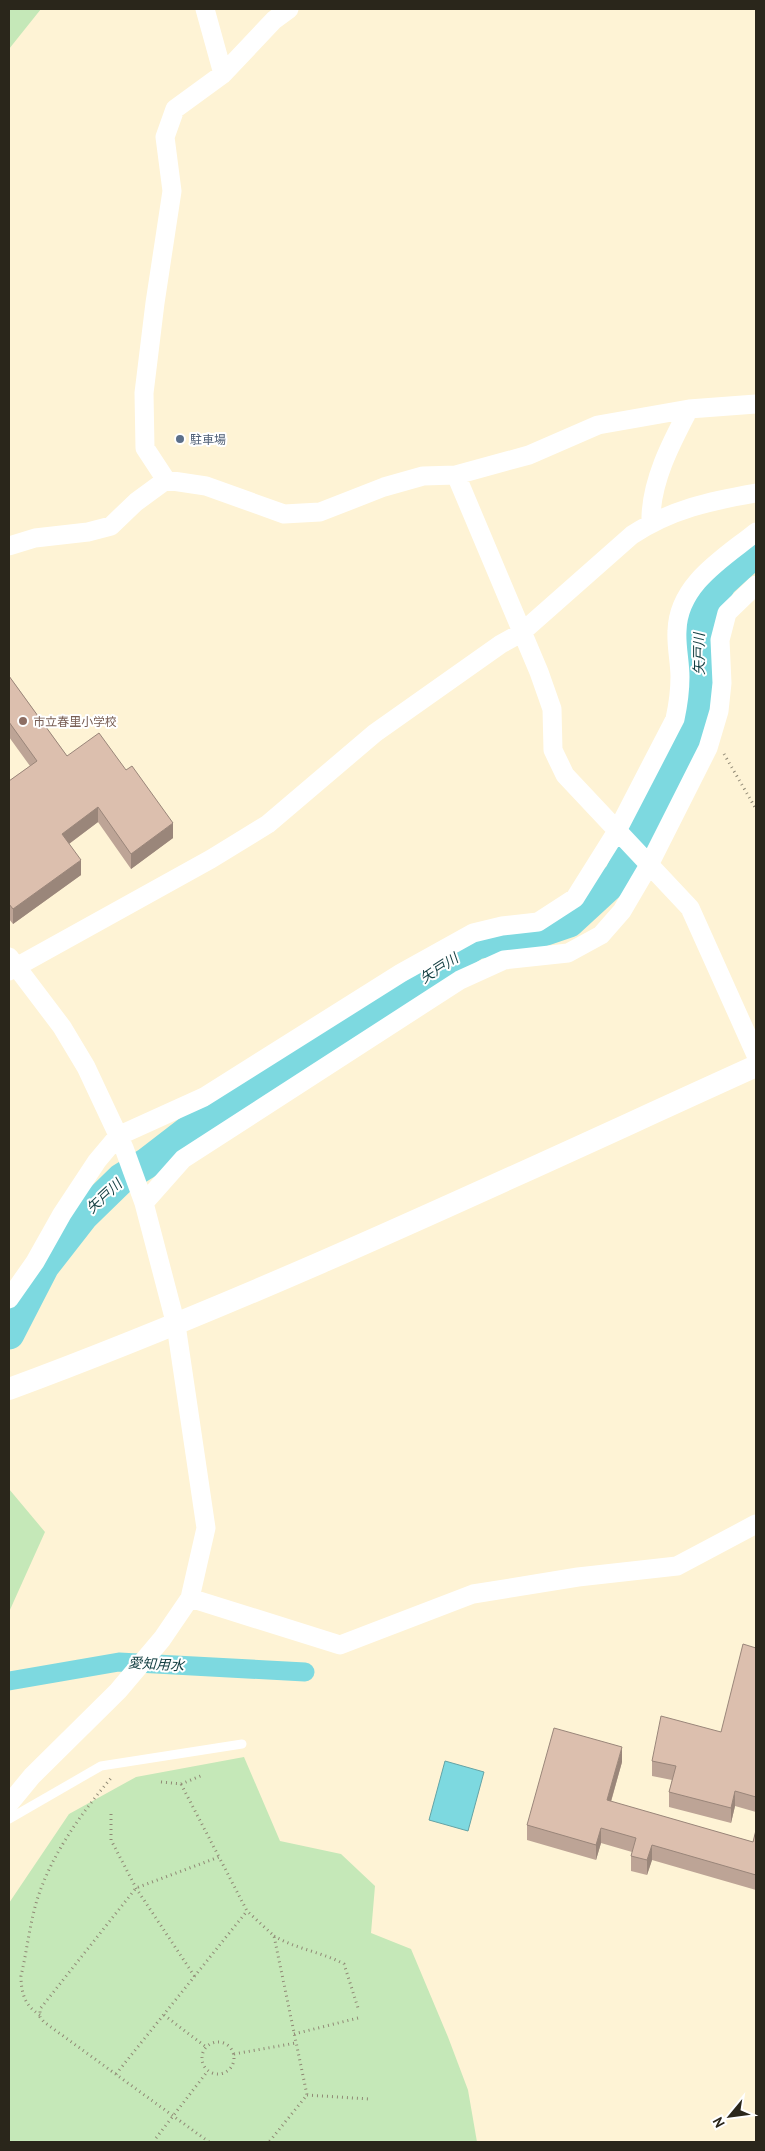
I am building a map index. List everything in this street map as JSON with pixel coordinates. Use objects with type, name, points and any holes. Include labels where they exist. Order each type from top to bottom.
[{"type":"street","points":[[205,9],[223,74]]},
{"type":"street","points":[[166,480],[146,448],[144,393],[172,191],[165,137],[175,109],[223,74],[274,20],[289,9]]},
{"type":"street","points":[[9,546],[35,538],[88,532],[111,526],[136,502],[166,480],[206,486],[284,514],[320,512],[384,487],[423,476],[456,475],[529,455],[598,425],[689,409],[756,404]]},
{"type":"street","points":[[651,522],[651,505],[661,472],[674,438],[689,409]]},
{"type":"street","points":[[456,475],[539,672],[552,709],[553,750],[564,775],[690,908],[756,1055]]},
{"type":"street","points":[[9,1804],[32,1776],[118,1691],[162,1639],[190,1598],[206,1528],[176,1325],[144,1203],[121,1142],[86,1066],[62,1027],[11,965],[210,859],[268,824],[375,733],[501,644],[521,633],[632,536],[651,522],[681,509],[756,493]]},
{"type":"street","points":[[9,1299],[97,1161],[121,1142],[204,1097],[401,972],[473,933],[502,926],[538,922],[575,898],[617,831],[675,719],[679,701],[680,677],[676,631],[679,615],[689,592],[699,578],[756,532]]},
{"type":"street","points":[[144,1203],[183,1159],[460,980],[504,960],[568,953],[601,934],[622,911],[649,865],[709,747],[719,711],[722,683],[720,640],[727,613],[756,585]]},
{"type":"street","points":[[9,1388],[176,1325],[484,1190],[756,1066]]},
{"type":"street","points":[[190,1598],[340,1645],[473,1594],[578,1577],[677,1566],[756,1524]]},
{"type":"lane","points":[[9,1819],[101,1766],[242,1744]]},
{"type":"path","points":[[709,747],[722,751],[729,760],[756,809]]},
{"type":"path","points":[[126,1762],[76,1825],[56,1857],[37,1898],[21,1976],[21,1989],[25,2000],[40,2015],[44,2022],[210,2142]]},
{"type":"path","points":[[161,1782],[181,1784],[203,1775]]},
{"type":"path","points":[[181,1784],[247,1912],[274,1936],[287,1943],[329,1956],[344,1964],[359,2011]]},
{"type":"path","points":[[111,1814],[111,1840],[136,1888],[195,1977]]},
{"type":"path","points":[[40,2015],[40,2009],[43,2004],[136,1888],[219,1857]]},
{"type":"path","points":[[116,2074],[247,1912]]},
{"type":"path","points":[[274,1936],[307,2095]]},
{"type":"path","points":[[164,2015],[206,2047]]},
{"type":"path","points":[[294,2034],[358,2018]]},
{"type":"path","points":[[221,2041],[229,2045],[234,2054],[234,2061],[230,2068],[216,2075],[207,2072],[202,2064],[202,2055],[206,2047],[212,2042],[221,2041]]},
{"type":"path","points":[[234,2054],[296,2043]]},
{"type":"path","points":[[156,2138],[207,2072]]},
{"type":"path","points":[[307,2095],[369,2099]]},
{"type":"path","points":[[269,2142],[307,2095]]},
{"type":"green space","points":[[9,9],[41,9],[9,49]]},
{"type":"green space","points":[[9,1489],[45,1532],[9,1612]]},
{"type":"green space","points":[[244,1757],[280,1841],[341,1854],[375,1886],[371,1933],[411,1949],[468,2090],[477,2142],[9,2142],[9,1903],[69,1814],[136,1777]]},
{"type":"water","points":[[445,1761],[484,1772],[468,1831],[429,1820]]},
{"type":"building","points":[[9,676],[67,756],[99,733],[126,770],[132,766],[173,823],[131,854],[98,807],[62,834],[81,860],[13,909],[9,904],[9,781],[37,761],[9,722]]},
{"type":"building","points":[[743,1644],[756,1648],[756,1797],[735,1791],[731,1808],[669,1792],[676,1766],[652,1761],[661,1716],[721,1732]]},
{"type":"building","points":[[554,1728],[622,1747],[607,1800],[753,1842],[756,1830],[756,1875],[652,1845],[647,1860],[631,1856],[636,1838],[601,1828],[596,1845],[527,1825]]},
{"type":"waterway","name":"矢戸川","points":[[9,1334],[44,1266],[83,1216],[121,1179],[147,1163],[208,1116],[358,1022],[476,944],[531,935],[569,922],[619,876],[701,711],[697,654],[700,617],[722,582],[756,551]]},
{"type":"waterway","name":"愛知用水","points":[[9,1681],[119,1662],[305,1672]]},
{"type":"place","name":"駐車場","points":[[180,439]]},
{"type":"place","name":"市立春里小学校","points":[[23,721]]}]
